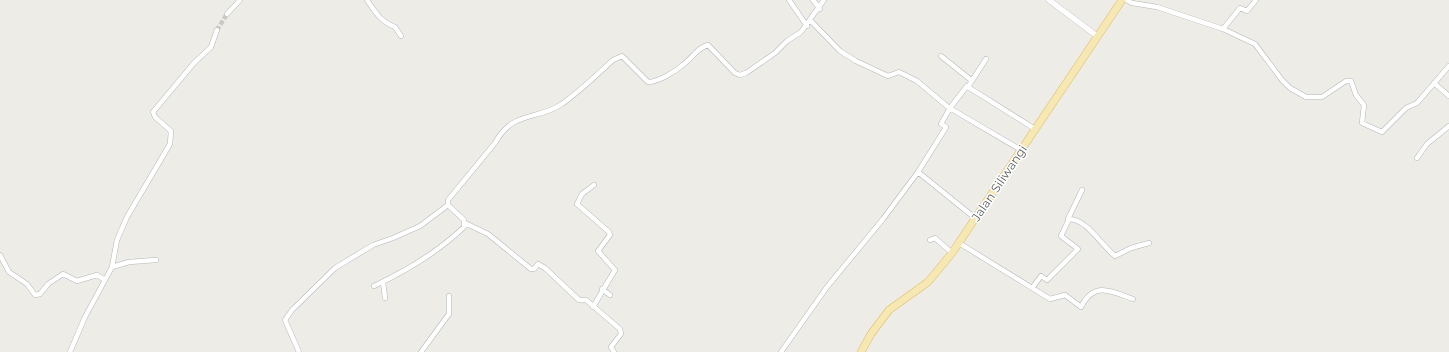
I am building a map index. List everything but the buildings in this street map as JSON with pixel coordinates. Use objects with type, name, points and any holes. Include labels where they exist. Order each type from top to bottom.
[{"type":"main road","name":"Jalan Siliwangi","points":[[862,352],[872,334],[889,310],[925,285],[952,253],[1122,0]]},
{"type":"street","points":[[227,14],[240,0]]},
{"type":"street","points":[[367,0],[381,20],[394,27],[401,36]]},
{"type":"street","points":[[789,0],[807,26]]},
{"type":"street","points":[[813,0],[820,8]]},
{"type":"street","points":[[298,352],[285,320],[292,310],[335,268],[373,245],[420,226],[448,205],[448,200],[495,143],[504,129],[516,121],[553,109],[562,104],[618,56],[624,57],[644,80],[652,82],[684,64],[700,48],[708,46],[713,48],[734,71],[743,74],[775,53],[787,41],[797,36],[811,21],[824,0]]},
{"type":"street","points":[[1049,0],[1098,34]]},
{"type":"street","points":[[1054,0],[1098,34]]},
{"type":"street","points":[[1126,0],[1132,3],[1157,7],[1223,29],[1255,44],[1282,80],[1290,88],[1306,97],[1322,97],[1346,81],[1351,81],[1356,95],[1364,105],[1362,123],[1382,132],[1406,108],[1417,102],[1449,66]]},
{"type":"street","points":[[1223,29],[1240,8],[1247,11],[1256,0]]},
{"type":"street","points":[[811,21],[837,49],[856,61],[888,76],[899,72],[917,81],[950,108],[1021,150]]},
{"type":"street","points":[[70,352],[85,317],[112,267],[117,240],[127,217],[171,139],[171,131],[155,117],[153,112],[194,63],[211,47],[217,30]]},
{"type":"street","points":[[941,56],[971,80]]},
{"type":"street","points":[[781,352],[827,287],[883,219],[918,172],[946,127],[941,124],[950,108],[986,59]]},
{"type":"street","points":[[1434,84],[1449,96]]},
{"type":"street","points":[[967,86],[1035,129]]},
{"type":"street","points":[[1417,158],[1427,144],[1449,126]]},
{"type":"street","points":[[918,172],[975,218]]},
{"type":"street","points":[[593,307],[600,297],[602,290],[616,270],[598,251],[610,233],[578,204],[582,194],[594,185]]},
{"type":"street","points":[[1032,288],[1041,276],[1047,280],[1078,249],[1061,236],[1082,190]]},
{"type":"street","points":[[448,205],[464,220],[465,223],[488,234],[531,269],[539,264],[579,300],[586,300],[621,330],[622,334],[611,347],[614,352]]},
{"type":"street","points":[[1068,219],[1075,220],[1091,230],[1115,256],[1131,248],[1149,243]]},
{"type":"street","points":[[374,286],[414,265],[440,247],[455,235],[465,223]]},
{"type":"street","points":[[930,240],[935,238],[952,253]]},
{"type":"street","points":[[959,243],[1050,299],[1062,295],[1068,296],[1080,307],[1088,296],[1097,290],[1108,291],[1133,298]]},
{"type":"street","points":[[0,255],[9,272],[27,284],[35,295],[40,294],[48,284],[63,274],[77,281],[97,275],[105,280]]},
{"type":"street","points":[[112,267],[129,262],[156,260]]},
{"type":"street","points":[[383,282],[385,298]]},
{"type":"street","points":[[602,290],[610,295]]},
{"type":"street","points":[[421,352],[449,314],[449,296]]},
{"type":"tunnel","points":[[217,30],[227,14]]}]
